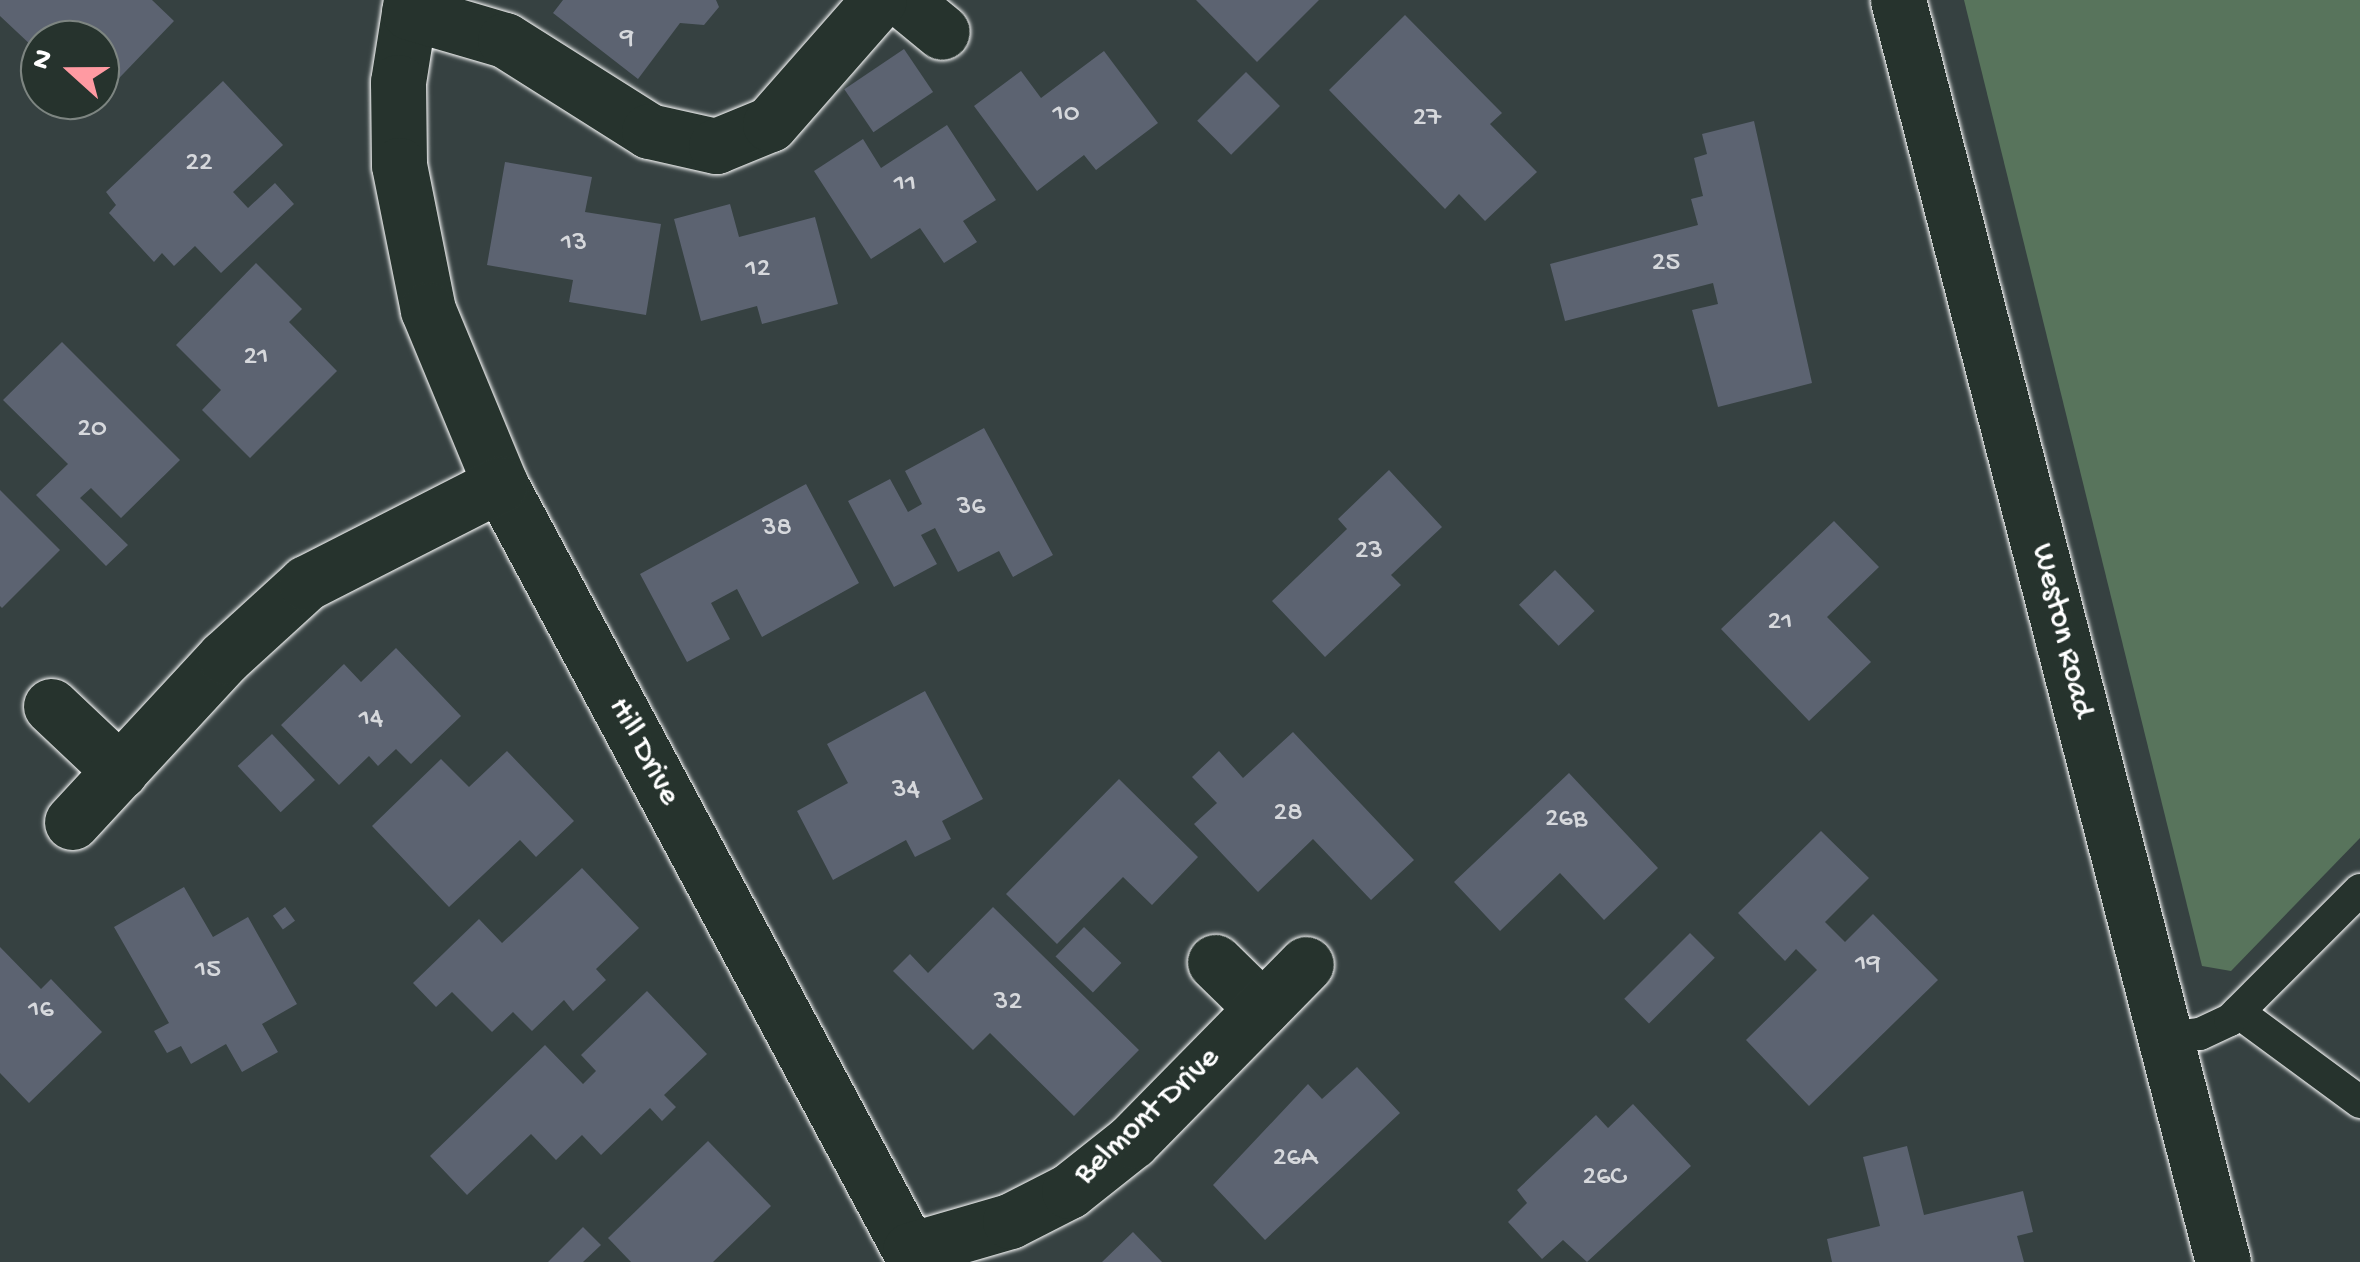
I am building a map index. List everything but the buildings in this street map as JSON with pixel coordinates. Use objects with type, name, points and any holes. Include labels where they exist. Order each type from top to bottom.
[{"type":"street","name":"Hill Drive","points":[[786,1019],[500,484],[428,310],[410,242],[399,165],[398,82],[410,6],[536,55],[648,131],[716,146],[770,124],[879,0]]},
{"type":"street","name":"Weston Road","points":[[1898,0],[2223,1262]]},
{"type":"street","points":[[72,822],[225,656],[306,584],[500,484]]},
{"type":"street","points":[[52,706],[120,770]]},
{"type":"street","points":[[1216,962],[1262,1008]]},
{"type":"street","name":"Belmont Drive","points":[[786,1019],[913,1256],[1010,1221],[1069,1190],[1132,1141],[1306,964]]},
{"type":"lane","points":[[2166,1038],[2200,1034],[2238,1012],[2360,890]]},
{"type":"lane","points":[[2238,1012],[2360,1102]]},
{"type":"green space","points":[[1964,0],[2360,0],[2360,838],[2231,971],[2202,966]]}]
